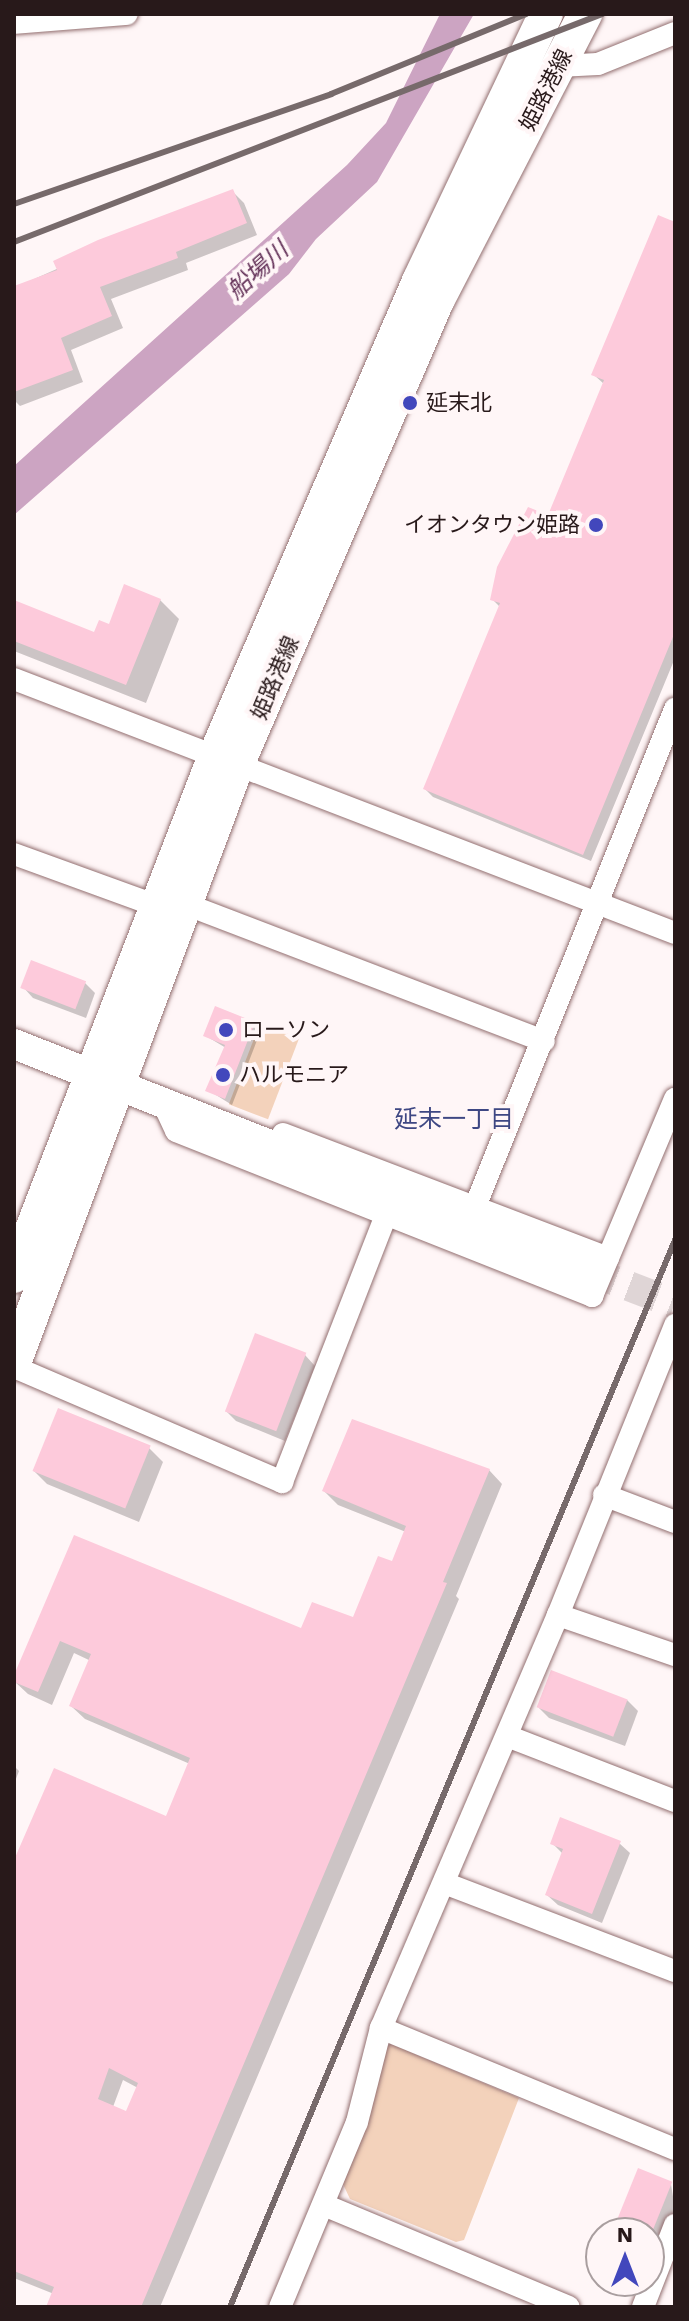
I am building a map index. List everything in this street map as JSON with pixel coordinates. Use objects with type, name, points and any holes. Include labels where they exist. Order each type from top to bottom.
[{"type":"main road","name":"姫路港線","points":[[14,1365],[104,1081],[170,904],[419,281],[546,14]]},
{"type":"main road","name":"姫路港線","points":[[227,760],[437,301],[585,14]]},
{"type":"main road","name":"姫路港線","points":[[14,1276],[104,1081]]},
{"type":"street","points":[[14,23],[127,14]]},
{"type":"street","points":[[558,66],[598,64],[675,33]]},
{"type":"street","points":[[14,679],[675,933]]},
{"type":"street","points":[[475,1207],[675,709]]},
{"type":"street","points":[[14,854],[170,904],[544,1041]]},
{"type":"street","points":[[14,1044],[165,1107],[596,1274]]},
{"type":"street","points":[[165,1107],[189,1099],[475,1207],[596,1274]]},
{"type":"street","points":[[596,1274],[675,1099]]},
{"type":"street","points":[[165,1107],[176,1131],[386,1215],[596,1274]]},
{"type":"street","points":[[14,1365],[282,1482],[386,1215]]},
{"type":"street","points":[[280,2307],[357,2122],[381,2028],[558,1615],[604,1495],[674,1329]]},
{"type":"street","points":[[604,1495],[675,1522]]},
{"type":"street","points":[[558,1615],[675,1655]]},
{"type":"street","points":[[507,1736],[675,1801]]},
{"type":"street","points":[[444,1883],[675,1971]]},
{"type":"street","points":[[381,2028],[675,2149]]},
{"type":"street","points":[[324,2205],[569,2307]]},
{"type":"street","points":[[643,2307],[675,2225]]},
{"type":"shaded area","points":[[260,1023],[299,1038],[268,1119],[229,1104]]},
{"type":"shaded area","points":[[391,2044],[519,2098],[464,2240],[456,2242],[350,2199],[343,2184],[368,2122],[383,2049]]},
{"type":"water","name":"船場川","points":[[440,14],[474,14],[377,182],[316,239],[289,274],[14,515],[14,466],[347,165],[386,123]]},
{"type":"building","points":[[233,189],[247,223],[176,252],[178,258],[100,287],[112,316],[61,338],[73,370],[14,392],[14,286],[57,270],[53,261],[98,240]]},
{"type":"building","name":"イオンタウン姫路","points":[[658,215],[675,222],[675,632],[583,855],[423,789],[500,603],[490,600],[497,567],[528,507],[548,515],[604,380],[591,375]]},
{"type":"building","points":[[124,584],[161,599],[126,685],[14,641],[14,600],[94,632],[99,620],[109,624]]},
{"type":"building","points":[[31,960],[86,981],[75,1009],[20,988]]},
{"type":"building","points":[[215,1006],[255,1022],[225,1099],[205,1091],[225,1045],[203,1036]]},
{"type":"building","points":[[255,1333],[306,1353],[276,1431],[225,1411]]},
{"type":"building","points":[[58,1408],[151,1445],[125,1509],[33,1471]]},
{"type":"building","points":[[352,1419],[490,1469],[443,1582],[447,1583],[141,2307],[46,2307],[54,2287],[14,2271],[14,1860],[54,1768],[166,1816],[190,1758],[69,1706],[91,1654],[60,1641],[38,1692],[14,1682],[14,1675],[74,1535],[301,1628],[312,1602],[353,1617],[378,1556],[392,1561],[406,1526],[322,1491]],"holes":[[[109,2068],[138,2083],[126,2111],[98,2099]]]},
{"type":"building","points":[[551,1670],[628,1699],[613,1737],[537,1707]]},
{"type":"building","points":[[560,1817],[621,1841],[592,1914],[545,1895],[563,1849],[550,1844]]},
{"type":"building","points":[[638,2168],[672,2182],[658,2217],[618,2217]]},
{"type":"tunnel","points":[[587,1270],[675,1304]]},
{"type":"railway","points":[[14,204],[331,94],[526,14]]},
{"type":"railway","points":[[14,242],[602,14]]},
{"type":"railway","points":[[230,2307],[675,1240]]},
{"type":"place","name":"延末北","points":[[410,403]]},
{"type":"place","name":"イオンタウン姫路","points":[[596,525]]},
{"type":"place","name":"ローソン","points":[[226,1030]]},
{"type":"place","name":"ハルモニア","points":[[223,1075]]},
{"type":"district","name":"延末一丁目","points":[[454,1120]]}]
